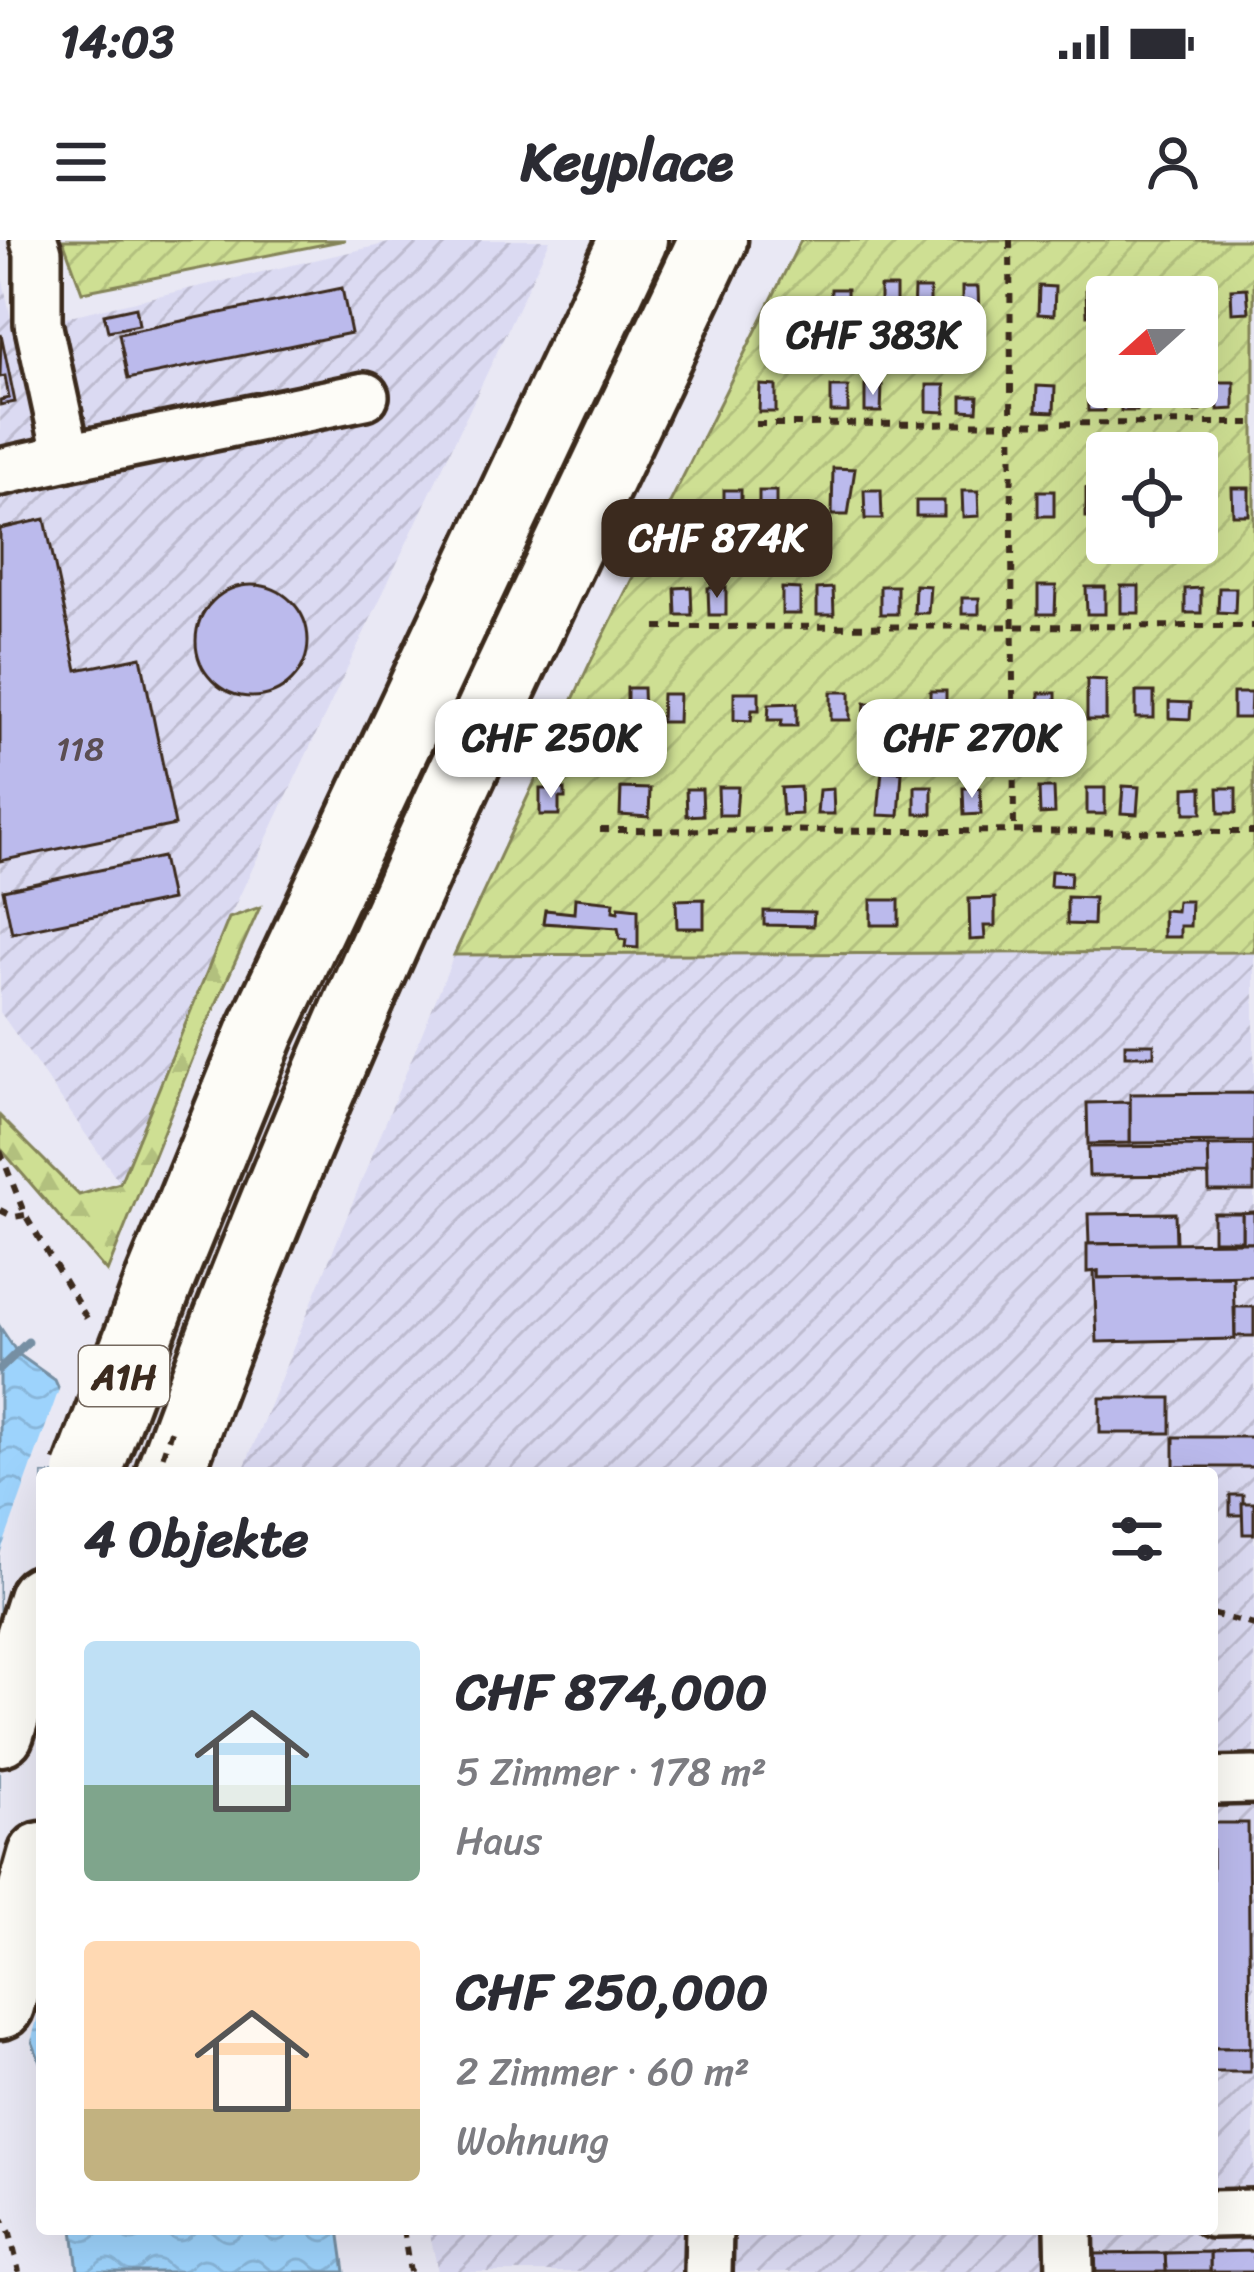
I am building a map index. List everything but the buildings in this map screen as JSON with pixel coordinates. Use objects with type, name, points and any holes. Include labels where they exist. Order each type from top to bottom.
[{"type":"highway","name":"A1H","points":[[89,1467],[261,1031],[633,240]]},
{"type":"highway","name":"A1H","points":[[171,1453],[305,1121],[432,834],[713,240]]},
{"type":"highway","points":[[0,1732],[36,1618]]},
{"type":"highway","points":[[0,2005],[36,1877]]},
{"type":"street","points":[[36,246],[38,323],[67,457]]},
{"type":"street","points":[[0,472],[365,396]]},
{"type":"street","points":[[1218,1780],[1254,1780]]},
{"type":"street","points":[[1218,2213],[1254,2213]]},
{"type":"street","points":[[709,2235],[709,2272]]},
{"type":"street","points":[[1069,2235],[1070,2272]]},
{"type":"path","points":[[1010,240],[1014,833]]},
{"type":"path","points":[[756,424],[1254,423]]},
{"type":"path","points":[[656,627],[1254,626]]},
{"type":"path","points":[[600,830],[1254,832]]},
{"type":"path","points":[[0,1151],[25,1215],[77,1302]]},
{"type":"path","points":[[0,1210],[14,1217],[25,1215]]},
{"type":"path","points":[[1218,1616],[1254,1625]]},
{"type":"path","points":[[0,2215],[10,2233],[19,2272]]},
{"type":"path","points":[[404,2235],[410,2272]]},
{"type":"shaded area","points":[[402,240],[550,240],[229,918],[120,1183],[0,1012],[0,266],[13,329]]},
{"type":"shaded area","points":[[1254,952],[1254,2272],[438,2272],[430,2235],[1218,2235],[1218,1467],[244,1467],[454,955]]},
{"type":"green space","points":[[63,240],[345,240],[82,292]]},
{"type":"green space","points":[[801,240],[1254,240],[1254,952],[454,955],[589,665]]},
{"type":"green space","points":[[260,907],[203,1033],[107,1272],[0,1148],[0,1116],[79,1195],[120,1183],[229,918]]},
{"type":"water","points":[[0,1327],[18,1354],[55,1380],[92,1467],[36,1467],[36,2052],[0,1959]]},
{"type":"water","points":[[74,2235],[340,2235],[345,2272],[78,2272]]},
{"type":"pier","points":[[62,1381],[98,1467],[36,1467],[36,2023],[29,2049],[0,1973],[0,1554]]},
{"type":"waterway","points":[[0,1369],[28,1342]]}]
